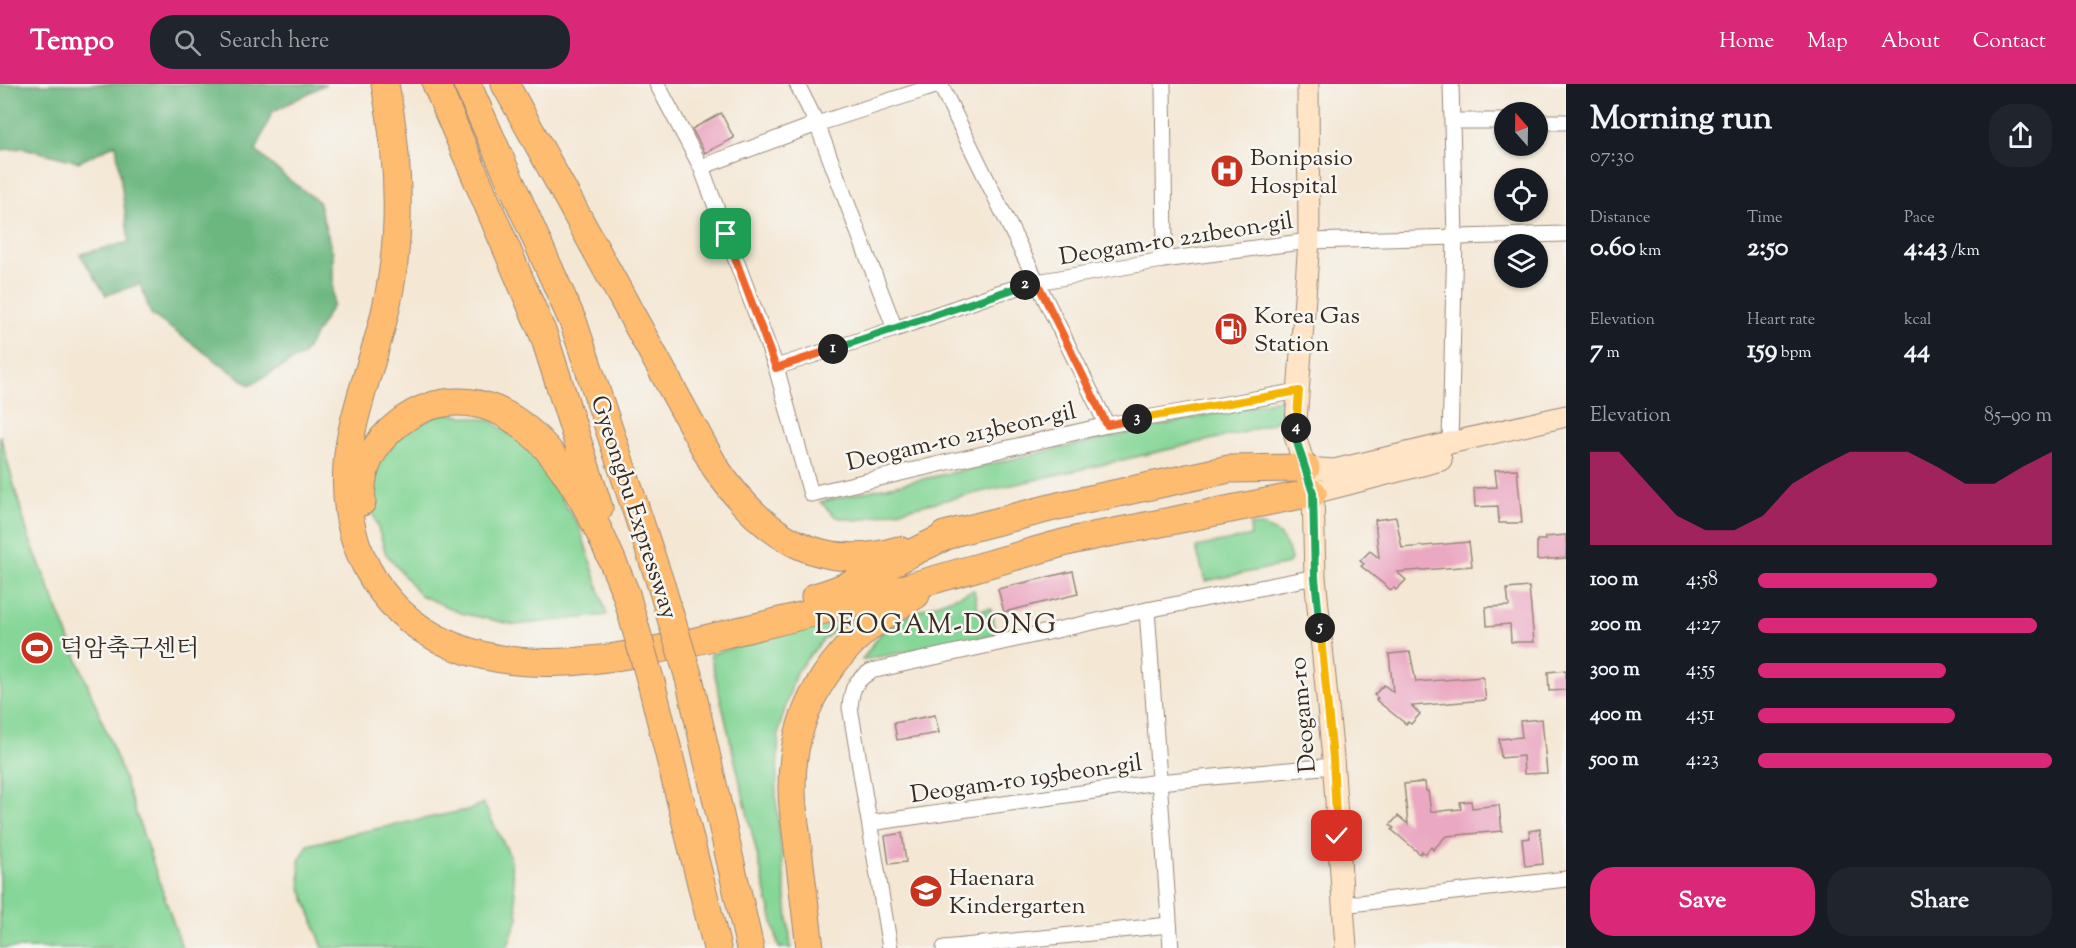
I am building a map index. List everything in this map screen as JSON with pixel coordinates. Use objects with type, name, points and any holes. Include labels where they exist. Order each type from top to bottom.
[{"type":"highway","points":[[385,84],[393,128],[397,174],[395,248],[386,310],[351,429],[348,454],[348,502],[356,542],[369,574],[408,619],[421,630],[442,641],[464,650],[496,658],[534,662],[598,659],[650,651],[821,612],[1069,541],[1310,480]]},
{"type":"highway","name":"Gyeongbu Expressway","points":[[436,84],[544,336],[626,594],[652,686],[717,948]]},
{"type":"highway","name":"Gyeongbu Expressway","points":[[466,84],[574,324],[662,585],[689,678],[750,948]]},
{"type":"highway","points":[[505,84],[716,467],[750,511],[794,543],[822,554],[848,558],[890,552],[959,531],[1058,506],[1229,469],[1310,480]]},
{"type":"highway","points":[[626,594],[600,534],[564,472],[537,437],[515,420],[479,404],[465,402],[440,404],[416,412],[404,419],[383,437],[372,454],[362,484],[363,515],[372,546],[394,584],[416,606],[443,624],[474,637],[512,645],[573,647],[612,642],[814,597],[859,580],[920,547],[959,531]]},
{"type":"highway","points":[[810,948],[792,788],[796,745],[808,707],[819,684],[834,662],[867,628],[900,604],[957,573]]},
{"type":"street","points":[[657,84],[701,167],[776,368]]},
{"type":"street","points":[[797,84],[817,124],[895,329]]},
{"type":"street","points":[[701,167],[817,124],[940,84],[1107,425]]},
{"type":"street","points":[[1163,84],[1165,248],[1163,260]]},
{"type":"street","name":"Deogam-ro","points":[[1308,84],[1309,241],[1295,436],[1310,480],[1315,578],[1333,766],[1346,948]]},
{"type":"street","points":[[1450,444],[1455,237],[1451,84]]},
{"type":"street","points":[[1453,121],[1494,121]]},
{"type":"street","points":[[1548,122],[1566,122]]},
{"type":"street","name":"Deogam-ro 221beon-gil","points":[[776,368],[1037,282],[1163,260],[1309,241],[1566,234]]},
{"type":"street","name":"Deogam-ro 213beon-gil","points":[[776,368],[811,494],[1107,425],[1299,391]]},
{"type":"street","points":[[1310,480],[1334,470],[1566,416]]},
{"type":"street","points":[[1310,480],[1566,429]]},
{"type":"street","points":[[890,948],[850,707],[851,694],[856,681],[871,671],[1148,610],[1315,578]]},
{"type":"street","points":[[1148,610],[1171,948]]},
{"type":"street","name":"Deogam-ro 195beon-gil","points":[[870,823],[1158,782],[1333,766]]},
{"type":"street","points":[[1342,905],[1566,879]]},
{"type":"street","points":[[944,948],[1169,925]]},
{"type":"green space","points":[[0,84],[326,84],[272,112],[256,151],[318,201],[333,253],[333,305],[303,355],[250,385],[151,314],[140,284],[106,295],[80,254],[129,242],[116,144],[79,162],[24,148],[0,150]]},
{"type":"green space","points":[[1285,398],[1286,408],[1273,423],[1245,432],[884,514],[857,520],[836,517],[820,502]]},
{"type":"green space","points":[[442,413],[490,420],[531,450],[580,528],[607,615],[515,625],[461,613],[420,595],[386,554],[370,502],[377,461],[409,428]]},
{"type":"green space","name":"덕암축구센터","points":[[0,435],[28,535],[118,761],[182,948],[0,948]]},
{"type":"green space","points":[[1250,525],[1265,527],[1282,538],[1291,559],[1288,564],[1205,581],[1196,547],[1251,536]]},
{"type":"green space","points":[[974,590],[978,611],[991,608],[996,635],[862,660],[881,633],[912,613]]},
{"type":"green space","points":[[854,614],[822,641],[796,672],[779,729],[776,798],[791,948],[779,948],[710,654]]},
{"type":"green space","points":[[483,803],[510,856],[518,918],[507,948],[323,948],[301,888],[299,861],[308,845],[472,809]]},
{"type":"building","points":[[721,113],[734,138],[705,153],[692,129]]},
{"type":"building","points":[[1517,469],[1522,523],[1499,523],[1498,506],[1475,507],[1474,488],[1497,487],[1495,470]]},
{"type":"building","points":[[1396,517],[1402,548],[1469,542],[1472,566],[1397,572],[1406,580],[1396,590],[1394,588],[1391,590],[1361,566],[1364,564],[1360,561],[1370,551],[1379,558],[1375,520]]},
{"type":"building","points":[[1566,535],[1566,558],[1537,560],[1537,540]]},
{"type":"building","points":[[1073,571],[1078,594],[1004,612],[998,589]]},
{"type":"building","points":[[1529,587],[1534,642],[1511,642],[1510,624],[1487,626],[1486,607],[1509,606],[1507,589]]},
{"type":"building","points":[[1410,652],[1416,682],[1483,677],[1486,700],[1412,706],[1420,714],[1411,724],[1408,722],[1406,724],[1376,700],[1378,698],[1374,695],[1384,685],[1393,692],[1389,654]]},
{"type":"building","points":[[1566,670],[1566,690],[1549,691],[1548,672]]},
{"type":"building","points":[[935,715],[939,733],[897,740],[894,723]]},
{"type":"building","points":[[1542,719],[1547,773],[1524,774],[1523,756],[1501,758],[1499,739],[1522,737],[1520,721]]},
{"type":"building","points":[[1425,782],[1431,812],[1461,809],[1460,802],[1471,801],[1472,808],[1499,805],[1502,831],[1446,836],[1433,850],[1431,847],[1425,854],[1422,851],[1420,854],[1392,830],[1394,828],[1390,825],[1398,816],[1408,824],[1404,784]]},
{"type":"building","points":[[1540,829],[1543,864],[1525,866],[1522,839],[1530,838],[1529,831]]},
{"type":"building","points":[[902,833],[906,862],[889,864],[885,836]]},
{"type":"place","name":"Bonipasio Hospital","points":[[1227,171]]},
{"type":"place","name":"Korea Gas Station","points":[[1231,329]]},
{"type":"place","name":"덕암축구센터","points":[[37,648]]},
{"type":"place","name":"Haenara Kindergarten","points":[[926,891]]},
{"type":"district","name":"DEOGAM-DONG","points":[[936,624]]},
{"type":"route","points":[[726,234],[776,368],[1037,282],[1107,425],[1299,391],[1295,436],[1313,493],[1315,578],[1333,758],[1337,836]]}]
